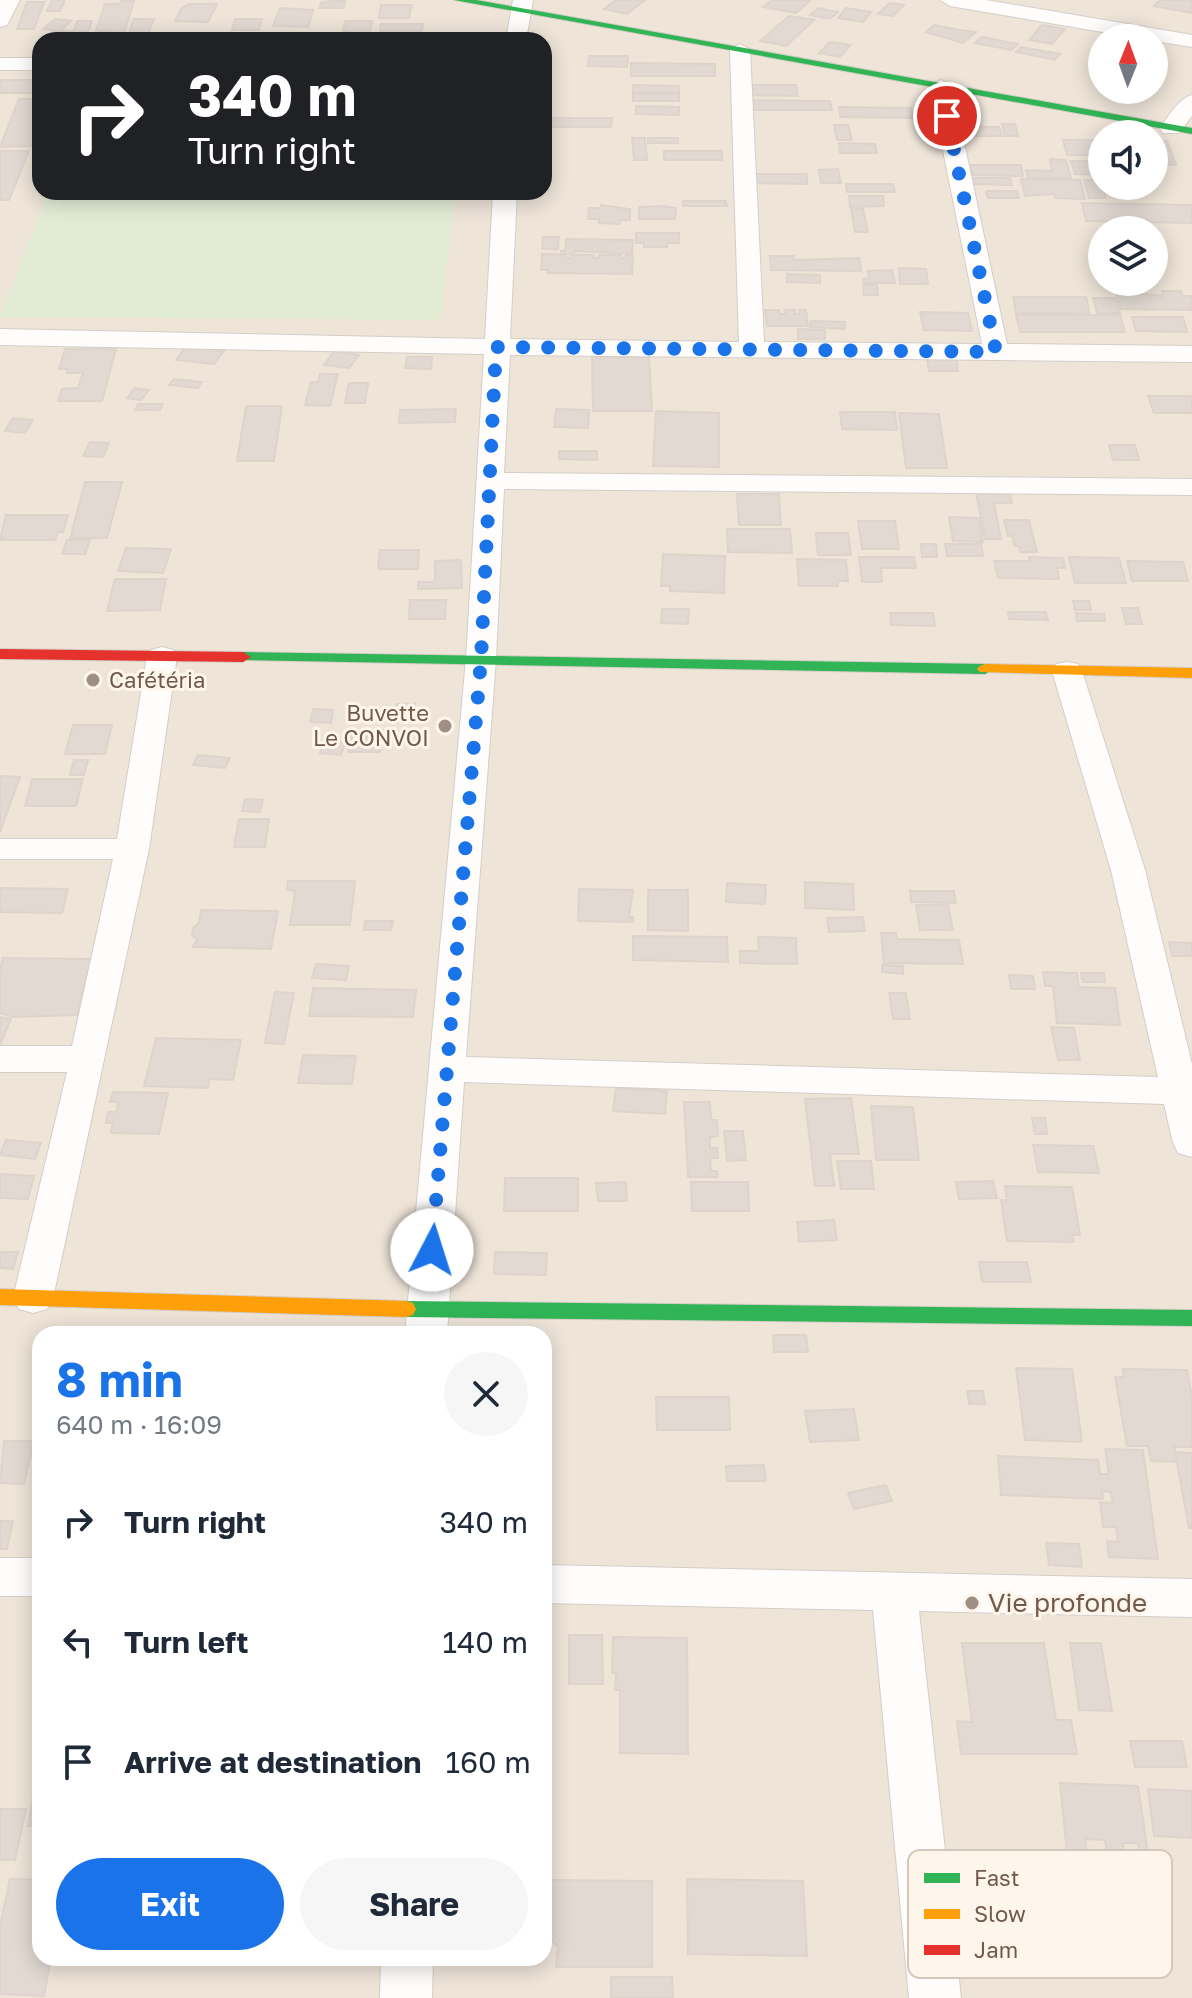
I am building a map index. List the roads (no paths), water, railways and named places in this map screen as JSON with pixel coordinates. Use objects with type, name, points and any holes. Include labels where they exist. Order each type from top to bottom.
[{"type":"street","points":[[0,21],[10,0]]},
{"type":"street","points":[[459,0],[521,5],[740,50],[1182,130],[1192,102]]},
{"type":"street","points":[[950,0],[1192,41]]},
{"type":"street","points":[[517,32],[521,5]]},
{"type":"street","points":[[740,50],[752,349]]},
{"type":"street","points":[[0,64],[32,64]]},
{"type":"street","points":[[941,86],[996,352]]},
{"type":"street","points":[[427,1322],[481,659],[505,200]]},
{"type":"street","points":[[0,337],[496,347],[1192,354]]},
{"type":"street","points":[[488,481],[1192,487]]},
{"type":"street","points":[[0,654],[481,659],[1192,673]]},
{"type":"street","points":[[162,656],[132,849],[88,1059],[16,1297],[427,1322],[1192,1318]]},
{"type":"street","points":[[1067,671],[1128,870],[1192,1143]]},
{"type":"street","points":[[0,849],[132,849]]},
{"type":"street","points":[[0,1059],[88,1059]]},
{"type":"street","points":[[446,1069],[1180,1091]]},
{"type":"street","points":[[0,1577],[32,1577]]},
{"type":"street","points":[[552,1584],[1192,1598]]},
{"type":"street","points":[[894,1592],[920,1850]]},
{"type":"street","points":[[406,1998],[407,1966]]},
{"type":"street","points":[[933,1978],[935,1998]]},
{"type":"place","name":"Cafétéria","points":[[93,680]]},
{"type":"place","name":"Buvette Le CONVOI","points":[[445,726]]},
{"type":"place","name":"Vie profonde","points":[[972,1603]]}]
